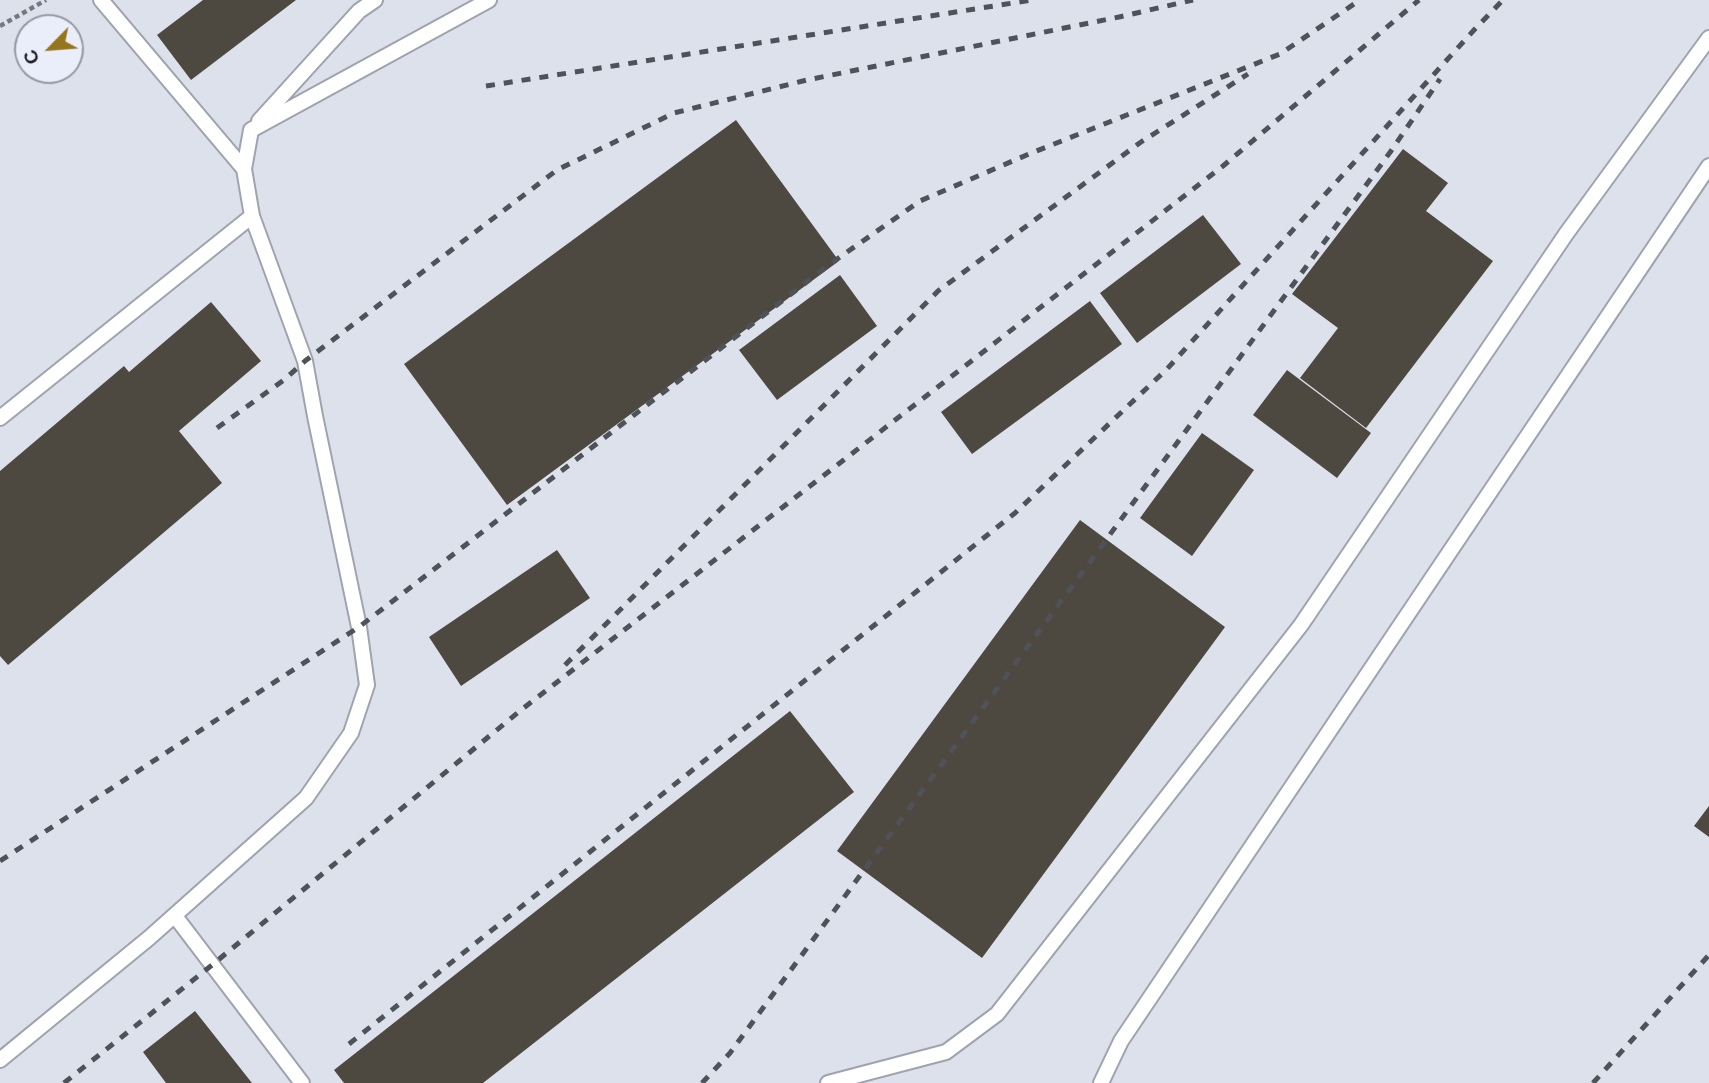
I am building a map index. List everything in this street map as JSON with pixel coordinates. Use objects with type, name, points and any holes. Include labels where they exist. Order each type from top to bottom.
[{"type":"lane","points":[[101,0],[244,169]]},
{"type":"lane","points":[[0,1060],[175,916],[306,798],[351,733],[368,685],[359,627],[305,361],[252,216],[244,169],[251,130],[359,11],[375,0]]},
{"type":"lane","points":[[251,130],[489,0]]},
{"type":"lane","points":[[828,1083],[946,1052],[997,1014],[1301,625],[1566,234],[1709,38]]},
{"type":"lane","points":[[1101,1083],[1121,1041],[1709,166]]},
{"type":"lane","points":[[0,418],[252,216]]},
{"type":"lane","points":[[175,916],[302,1083]]},
{"type":"path","points":[[0,26],[46,0]]},
{"type":"building","points":[[203,0],[296,0],[191,80],[157,35]]},
{"type":"building","points":[[736,120],[839,261],[507,505],[404,364]]},
{"type":"building","points":[[1403,149],[1448,183],[1426,211],[1493,261],[1366,428],[1300,378],[1338,328],[1292,294]]},
{"type":"building","points":[[1203,215],[1241,264],[1137,343],[1100,293]]},
{"type":"building","points":[[840,275],[877,326],[777,400],[739,350]]},
{"type":"building","points":[[1090,301],[1122,344],[972,454],[941,412]]},
{"type":"building","points":[[211,302],[261,361],[179,431],[222,483],[8,665],[0,656],[0,471],[124,366],[129,372]]},
{"type":"building","points":[[1287,370],[1371,433],[1337,478],[1253,415]]},
{"type":"building","points":[[1202,433],[1254,470],[1192,556],[1140,518]]},
{"type":"building","points":[[1080,520],[1225,627],[982,958],[837,851]]},
{"type":"building","points":[[557,550],[590,598],[461,686],[429,637]]},
{"type":"building","points":[[790,711],[854,792],[483,1083],[344,1083],[334,1070]]},
{"type":"building","points":[[1709,806],[1709,837],[1694,826]]},
{"type":"building","points":[[195,1011],[252,1083],[166,1083],[143,1052]]},
{"type":"railway","points":[[486,86],[1032,0]]},
{"type":"railway","points":[[217,428],[284,380],[305,361],[557,170],[674,113],[807,80],[1193,0]]},
{"type":"railway","points":[[0,861],[359,627],[830,264],[920,201],[1029,154],[1280,54],[1360,0]]},
{"type":"railway","points":[[64,1083],[212,965],[521,710],[1223,166],[1419,0]]},
{"type":"railway","points":[[349,1044],[1015,513],[1167,369],[1503,0]]},
{"type":"railway","points":[[565,665],[938,291],[1141,142],[1248,74]]},
{"type":"railway","points":[[702,1083],[730,1053],[1391,151],[1440,79]]},
{"type":"railway","points":[[1593,1083],[1709,955]]}]
